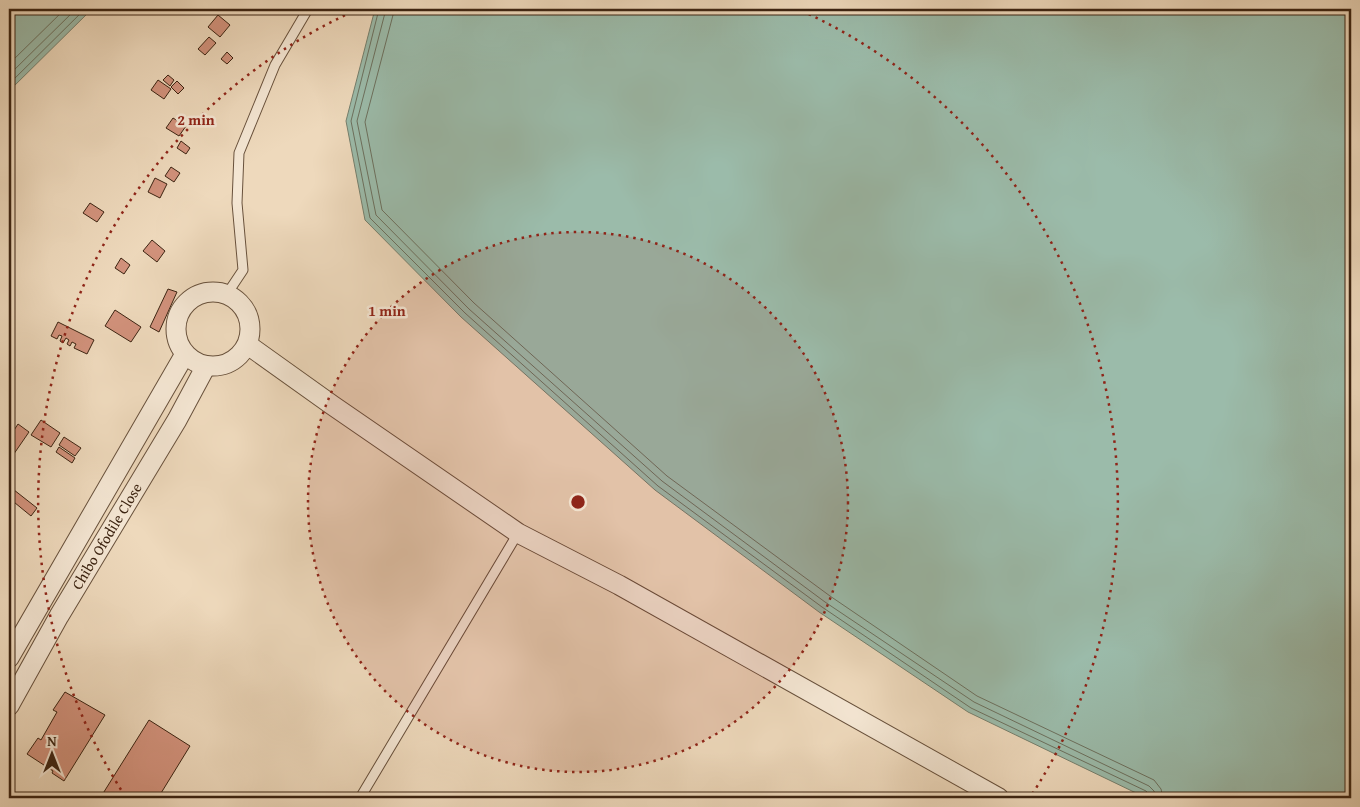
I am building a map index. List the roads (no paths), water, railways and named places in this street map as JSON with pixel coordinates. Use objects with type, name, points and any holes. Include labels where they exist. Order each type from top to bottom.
[{"type":"street","points":[[202,293],[227,294],[238,300],[246,310],[250,321],[251,333],[248,345],[240,355],[230,362],[219,366],[206,366],[194,361],[185,354],[178,343],[176,331],[177,318],[191,299],[202,293]]},
{"type":"street","points":[[248,345],[332,406],[518,533],[619,585],[999,798]]},
{"type":"street","name":"Chibo Ofodile Close","points":[[9,658],[185,354]]},
{"type":"street","name":"Chibo Ofodile Close","points":[[9,706],[59,616],[177,420],[206,366]]},
{"type":"street","points":[[40,605],[59,616]]},
{"type":"lane","points":[[227,294],[243,270],[237,203],[239,153],[275,65],[308,9]]},
{"type":"lane","points":[[360,798],[518,533]]},
{"type":"water","points":[[9,9],[92,9],[9,91]]},
{"type":"water","points":[[375,9],[1351,9],[1351,798],[1149,798],[1134,792],[968,712],[819,612],[655,490],[461,317],[365,220],[346,121]]}]
